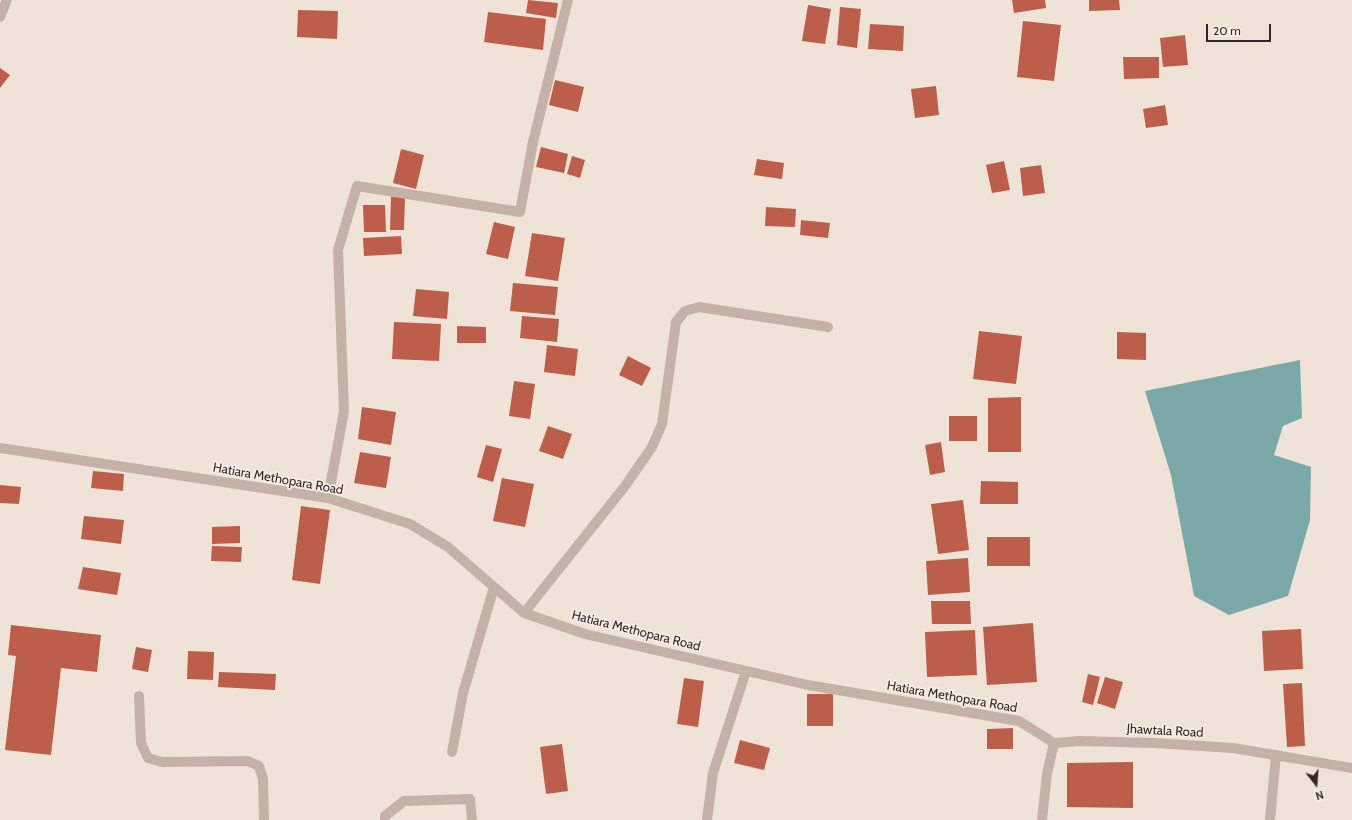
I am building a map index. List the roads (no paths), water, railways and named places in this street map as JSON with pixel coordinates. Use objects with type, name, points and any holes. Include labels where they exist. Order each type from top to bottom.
[{"type":"street","points":[[0,17],[7,0]]},
{"type":"street","points":[[328,498],[344,411],[338,250],[357,186],[520,212],[533,142],[568,0]]},
{"type":"street","points":[[524,613],[625,486],[652,447],[662,424],[676,322],[685,311],[699,307],[828,327]]},
{"type":"street","name":"Hatiara Methopara Road","points":[[0,448],[328,498],[410,524],[448,547],[524,613],[585,634],[808,685],[1019,721],[1054,743]]},
{"type":"street","points":[[452,752],[462,693],[494,587]]},
{"type":"street","points":[[707,820],[713,773],[746,671]]},
{"type":"street","points":[[139,696],[141,743],[148,758],[162,762],[248,761],[259,766],[263,779],[264,820]]},
{"type":"street","name":"Jhawtala Road","points":[[1054,743],[1080,741],[1154,743],[1233,748],[1352,768]]},
{"type":"street","points":[[1042,820],[1047,774],[1054,743]]},
{"type":"street","points":[[1270,820],[1276,755]]},
{"type":"street","points":[[385,820],[385,816],[404,801],[470,799],[472,820]]},
{"type":"water","points":[[1300,360],[1302,418],[1283,426],[1274,455],[1311,467],[1310,520],[1288,596],[1229,615],[1194,596],[1171,475],[1145,391]]}]
